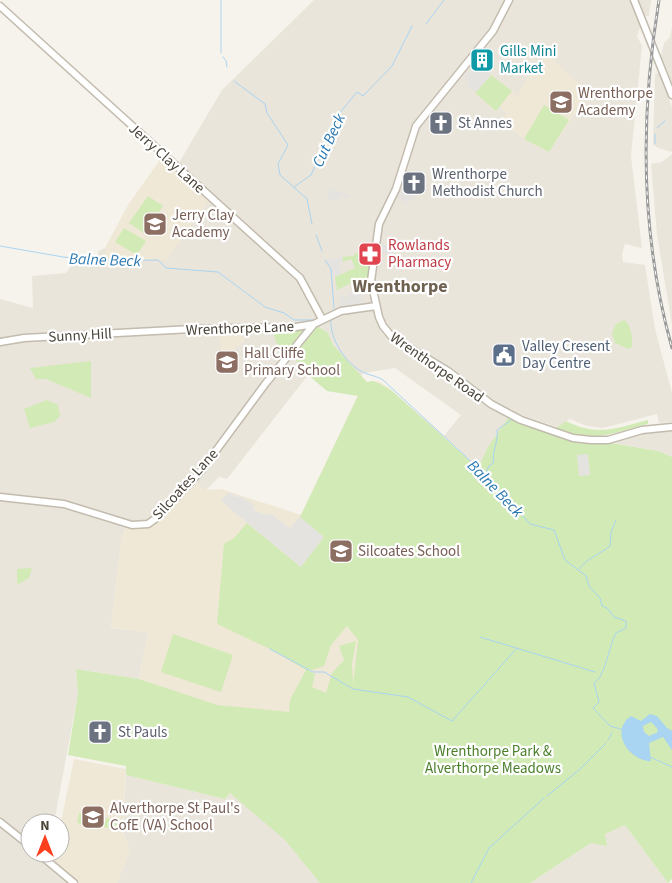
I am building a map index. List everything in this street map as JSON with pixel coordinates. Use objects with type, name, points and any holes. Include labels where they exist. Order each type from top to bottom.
[{"type":"street","name":"Wrenthorpe Road","points":[[509,0],[493,31],[416,126],[396,189],[379,224],[371,281],[376,306],[383,326],[392,337],[448,371],[491,404],[521,420],[573,438],[591,440],[608,440],[642,430],[672,427]]},
{"type":"street","points":[[634,0],[672,95]]},
{"type":"street","name":"Jerry Clay Lane","points":[[0,6],[295,273],[304,284],[322,319]]},
{"type":"street","name":"Wrenthorpe Lane","points":[[160,331],[279,328],[314,324],[341,311],[376,306]]},
{"type":"street","name":"Silcoates Lane","points":[[0,498],[64,504],[132,525],[148,524],[159,516],[200,471],[266,383],[314,324]]},
{"type":"street","name":"Sunny Hill","points":[[0,342],[24,338],[160,331]]},
{"type":"street","points":[[0,822],[20,838]]},
{"type":"street","points":[[50,863],[74,883]]},
{"type":"shaded area","points":[[314,0],[632,0],[640,27],[637,36],[642,46],[631,156],[642,248],[625,244],[622,254],[623,262],[645,265],[655,329],[672,393],[672,422],[659,423],[657,414],[603,428],[587,426],[570,419],[557,427],[495,406],[510,415],[488,447],[478,468],[444,436],[461,415],[395,368],[364,373],[360,376],[333,345],[328,333],[290,353],[308,375],[227,479],[219,477],[206,490],[159,516],[127,526],[121,541],[111,628],[148,632],[139,679],[76,669],[78,693],[56,813],[20,813],[20,863],[50,863],[74,883],[0,883],[0,299],[33,308],[32,276],[66,273],[72,265],[95,261],[99,251],[105,248],[105,260],[177,166],[222,90]]},
{"type":"shaded area","points":[[638,0],[651,0],[649,16],[645,16]]},
{"type":"shaded area","points":[[672,27],[672,83],[661,56],[664,43],[670,37]]},
{"type":"shaded area","points":[[546,53],[589,93],[549,152],[524,139],[500,121],[507,113],[499,107],[495,111],[475,93],[478,89],[464,77],[476,63],[518,96],[530,73],[536,75]]},
{"type":"shaded area","points":[[476,63],[491,75],[476,92],[466,84],[468,81],[464,77]]},
{"type":"shaded area","points":[[659,72],[672,107],[672,152],[658,148],[653,144],[655,75]]},
{"type":"shaded area","name":"Jerry Clay Academy","points":[[164,154],[211,197],[167,260],[105,261],[105,248],[128,205]]},
{"type":"shaded area","points":[[672,154],[672,325],[657,235],[651,164],[662,162]]},
{"type":"shaded area","points":[[402,183],[408,185],[406,193],[415,196],[414,200],[411,199],[407,203],[396,197]]},
{"type":"shaded area","points":[[331,188],[349,196],[348,198],[341,196],[337,203],[327,197]]},
{"type":"shaded area","points":[[380,244],[392,245],[395,247],[395,252],[392,254],[379,253]]},
{"type":"shaded area","points":[[342,257],[343,262],[339,264],[342,273],[332,277],[331,269],[325,260]]},
{"type":"shaded area","points":[[361,287],[362,291],[359,292],[364,303],[341,307],[340,298],[343,296],[345,299],[350,295],[349,293]]},
{"type":"shaded area","name":"Hall Cliffe Primary School","points":[[220,330],[248,331],[242,344],[235,347],[235,374],[221,374]]},
{"type":"shaded area","name":"Silcoates School","points":[[370,381],[380,382],[391,390],[444,436],[352,704],[289,726],[217,706],[139,679],[148,632],[111,628],[121,541],[128,524],[148,524],[193,480],[206,490],[221,489],[301,515],[358,395]]},
{"type":"shaded area","points":[[672,427],[672,457],[658,451],[602,441]]},
{"type":"shaded area","points":[[588,454],[590,475],[579,476],[577,455]]},
{"type":"shaded area","points":[[229,492],[237,497],[242,497],[254,505],[253,510],[267,515],[270,513],[290,528],[300,517],[324,537],[301,567],[221,501]]},
{"type":"shaded area","name":"Alverthorpe St Paul's CofE (VA) School","points":[[74,759],[126,769],[123,833],[130,850],[117,883],[80,883],[57,863],[70,863],[70,813],[63,813]]},
{"type":"shaded area","points":[[126,775],[225,799],[229,793],[250,806],[287,841],[320,883],[117,883],[130,850],[123,833]]},
{"type":"shaded area","points":[[625,825],[668,883],[530,883],[605,834]]},
{"type":"green space","points":[[491,75],[512,91],[496,111],[475,93]]},
{"type":"green space","points":[[544,105],[569,120],[549,152],[524,139]]},
{"type":"green space","points":[[148,196],[163,206],[144,233],[129,223]]},
{"type":"green space","points":[[124,228],[146,241],[137,255],[115,242]]},
{"type":"green space","points":[[357,253],[366,254],[372,268],[372,288],[362,291],[358,280],[337,290],[335,277],[355,268],[351,259],[343,262],[342,257],[353,256]]},
{"type":"green space","points":[[624,320],[630,328],[632,336],[632,347],[628,349],[615,343],[612,333],[616,324]]},
{"type":"green space","name":"Wrenthorpe Park & Alverthorpe Meadows","points":[[314,324],[328,333],[333,345],[367,382],[374,381],[391,390],[478,468],[488,447],[510,415],[564,435],[658,451],[672,457],[672,879],[668,883],[625,825],[605,834],[607,846],[591,843],[530,883],[320,883],[285,840],[230,793],[225,799],[126,775],[126,766],[68,755],[78,693],[76,669],[139,679],[217,705],[289,712],[290,700],[306,670],[274,651],[217,624],[224,544],[234,538],[247,523],[301,567],[292,528],[301,515],[358,396],[327,391],[308,375],[290,353],[284,360],[271,329]],"holes":[[[347,626],[358,640],[353,685],[352,664],[356,641],[339,646],[344,660],[332,673],[326,693],[312,687],[315,674],[309,671],[324,666],[331,645]]]},
{"type":"green space","points":[[91,361],[91,398],[46,379],[36,379],[30,368]]},
{"type":"green space","points":[[47,400],[58,405],[60,416],[54,422],[30,428],[24,409]]},
{"type":"green space","points":[[648,420],[648,424],[612,434],[592,436],[570,433],[556,428],[566,421],[588,429],[607,430]]},
{"type":"green space","points":[[32,568],[29,578],[19,584],[17,583],[17,569]]},
{"type":"green space","points":[[173,634],[233,655],[221,692],[161,672]]},
{"type":"green space","points":[[79,813],[98,817],[96,827],[77,823]]},
{"type":"green space","points":[[106,818],[120,821],[119,830],[104,827]]},
{"type":"water","points":[[650,714],[657,716],[672,731],[672,750],[663,737],[649,743],[651,761],[643,760],[629,751],[624,744],[622,729],[625,722],[631,716],[641,721]],"holes":[[[651,722],[658,732],[649,736],[644,732],[643,726]]]},
{"type":"waterway","points":[[221,0],[221,53]]},
{"type":"waterway","name":"Cut Beck","points":[[426,24],[444,0]]},
{"type":"waterway","name":"Cut Beck","points":[[294,187],[311,175],[338,115],[357,92],[363,96],[392,66],[412,26]]},
{"type":"waterway","points":[[223,57],[227,67]]},
{"type":"waterway","points":[[234,81],[265,104],[267,113],[288,145],[278,164],[280,175],[307,199],[312,224]]},
{"type":"waterway","points":[[657,128],[665,121]]},
{"type":"waterway","points":[[655,134],[655,144]]},
{"type":"waterway","points":[[316,235],[322,251]]},
{"type":"waterway","name":"Balne Beck","points":[[0,246],[63,257],[105,261],[158,260],[166,268],[218,272],[265,307],[284,313],[294,320],[314,320]]},
{"type":"waterway","points":[[325,260],[331,269],[334,308]]},
{"type":"waterway","name":"Balne Beck","points":[[331,319],[331,327],[336,343],[346,358],[358,369],[383,380],[478,468],[530,524],[554,530],[565,560],[586,576],[589,586],[600,598],[602,606],[607,608],[614,617],[626,621],[626,628],[616,633],[604,668],[598,680],[594,683],[599,702],[593,708],[610,726],[624,730]]},
{"type":"waterway","points":[[485,475],[489,466],[494,462],[493,455],[497,430],[511,420]]},
{"type":"waterway","points":[[579,569],[589,559],[610,546],[611,532],[616,520]]},
{"type":"waterway","points":[[480,637],[595,672]]},
{"type":"waterway","points":[[270,649],[313,672],[324,672],[353,689],[408,697],[452,721],[517,648]]},
{"type":"waterway","points":[[608,740],[612,733]]},
{"type":"waterway","points":[[547,796],[579,770],[606,743]]},
{"type":"waterway","name":"Balne Beck","points":[[650,757],[672,767]]},
{"type":"waterway","points":[[471,883],[489,848],[544,798]]},
{"type":"railway","points":[[659,0],[649,87],[646,175],[654,262],[661,305],[672,348]]},
{"type":"place","name":"Gills Mini Market","points":[[482,60]]},
{"type":"place","name":"Wrenthorpe Academy","points":[[561,102]]},
{"type":"place","name":"St Annes","points":[[441,123]]},
{"type":"place","name":"Wrenthorpe Methodist Church","points":[[414,183]]},
{"type":"place","name":"Jerry Clay Academy","points":[[155,224]]},
{"type":"place","name":"Rowlands Pharmacy","points":[[370,254]]},
{"type":"place","name":"Valley Cresent Day Centre","points":[[504,355]]},
{"type":"place","name":"Hall Cliffe Primary School","points":[[227,362]]},
{"type":"place","name":"Silcoates School","points":[[341,551]]},
{"type":"place","name":"St Pauls","points":[[100,732]]},
{"type":"place","name":"Alverthorpe St Paul's CofE (VA) School","points":[[93,817]]},
{"type":"district","name":"Wrenthorpe","points":[[400,286]]}]
